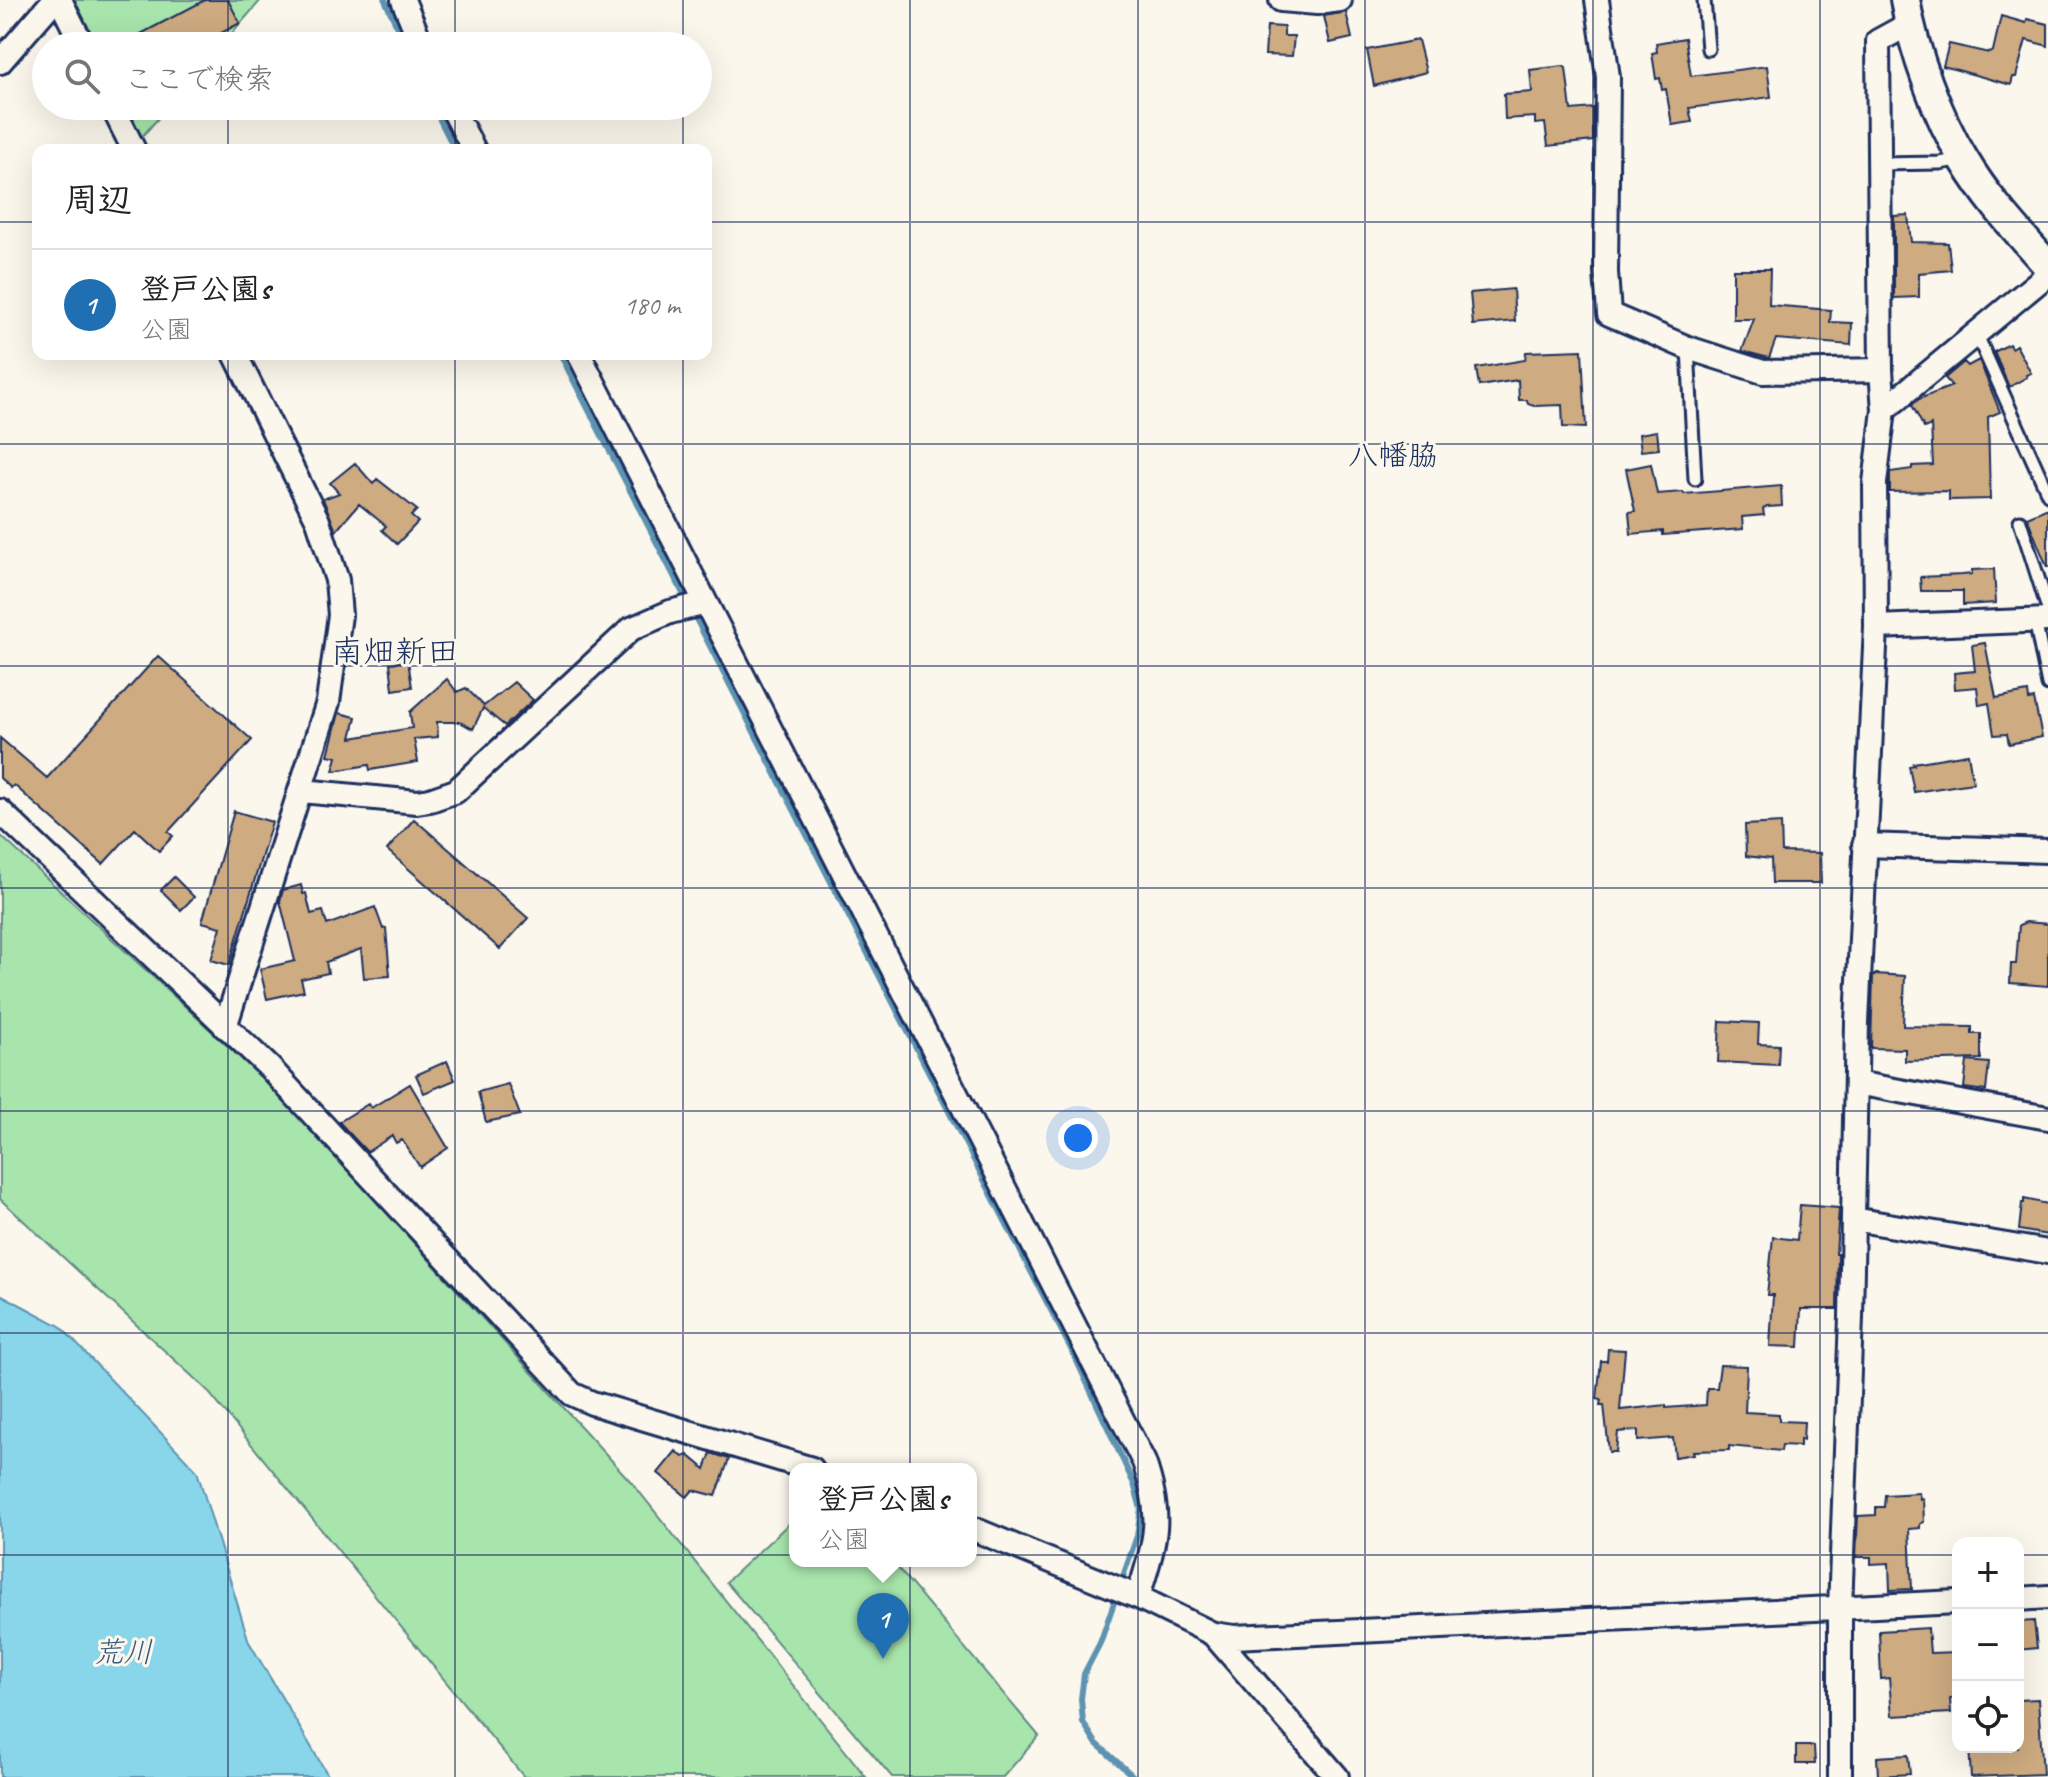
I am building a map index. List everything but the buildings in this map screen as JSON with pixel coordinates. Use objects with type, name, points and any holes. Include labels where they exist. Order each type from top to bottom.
[{"type":"street","points":[[0,62],[57,0],[75,32]]},
{"type":"street","points":[[403,0],[416,32]]},
{"type":"street","points":[[1281,0],[1317,3],[1340,0]]},
{"type":"street","points":[[1597,0],[1608,77],[1609,314],[1688,348],[1763,372],[1881,370]]},
{"type":"street","points":[[1840,1777],[1840,1609],[1856,1083],[1864,845],[1876,627],[1875,483],[1884,410],[1878,41],[1907,12],[1944,120],[1963,159],[2007,219],[2048,266]]},
{"type":"street","points":[[119,120],[131,144]]},
{"type":"street","points":[[458,120],[471,144]]},
{"type":"street","points":[[1884,410],[2048,274]]},
{"type":"street","points":[[225,1027],[328,702],[340,615],[340,592],[334,568],[307,495],[238,360]]},
{"type":"street","points":[[582,360],[700,604],[1144,1462],[1157,1512],[1156,1540],[1138,1597]]},
{"type":"street","points":[[302,791],[417,802],[456,791],[631,629],[670,612],[700,604]]},
{"type":"street","points":[[1876,627],[2044,617]]},
{"type":"street","points":[[0,811],[270,1068],[572,1394],[592,1403],[792,1463]]},
{"type":"street","points":[[1864,845],[2048,851]]},
{"type":"street","points":[[1856,1083],[2048,1118]]},
{"type":"street","points":[[1853,1219],[2048,1252]]},
{"type":"street","points":[[977,1530],[1138,1597],[1213,1634],[1234,1637],[1952,1602]]},
{"type":"street","points":[[2024,1599],[2048,1597]]},
{"type":"street","points":[[1213,1634],[1337,1777]]},
{"type":"lane","points":[[1704,0],[1708,49]]},
{"type":"lane","points":[[1879,164],[1940,163],[1963,159]]},
{"type":"lane","points":[[1976,333],[2048,494]]},
{"type":"lane","points":[[1688,348],[1695,479]]},
{"type":"lane","points":[[2020,521],[2044,617],[2048,685]]},
{"type":"green space","points":[[70,0],[261,0],[233,32],[86,32]]},
{"type":"green space","points":[[129,120],[157,120],[139,140]]},
{"type":"green space","points":[[0,835],[273,1088],[633,1484],[866,1777],[524,1777],[206,1389],[0,1199]]},
{"type":"green space","points":[[789,1524],[789,1567],[897,1567],[1039,1736],[1003,1777],[892,1777],[726,1582]]},
{"type":"water","name":"荒川","points":[[0,1294],[60,1326],[197,1471],[249,1642],[329,1777],[0,1777]]},
{"type":"waterway","points":[[385,0],[400,32]]},
{"type":"waterway","points":[[440,120],[452,144]]},
{"type":"waterway","points":[[563,360],[1075,1357],[1134,1484],[1141,1509],[1137,1536],[1100,1643],[1084,1674],[1081,1699],[1083,1722],[1096,1743],[1134,1777]]},
{"type":"place","name":"登戸公園s","points":[[883,1659]]},
{"type":"district","name":"八幡脇","points":[[1393,455]]},
{"type":"district","name":"南畑新田","points":[[395,651]]}]
